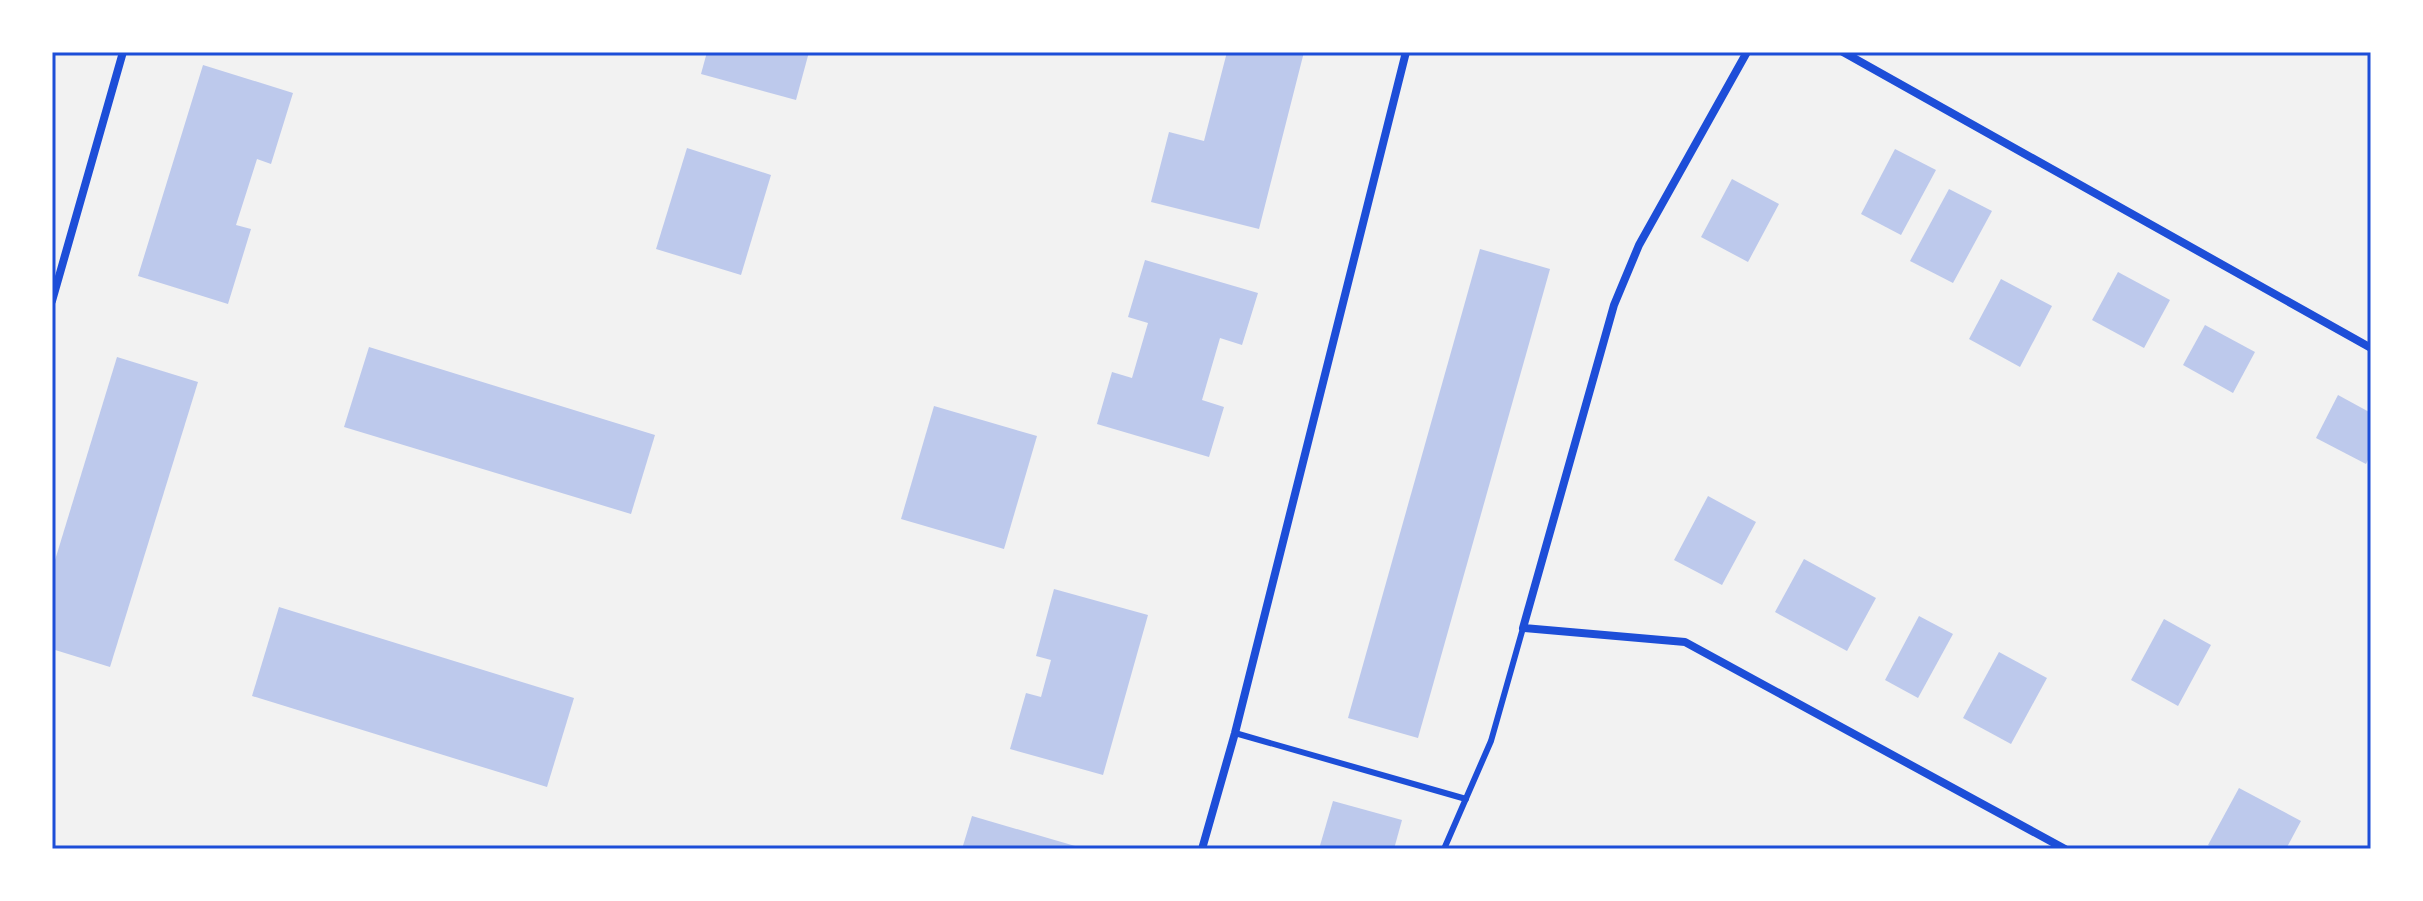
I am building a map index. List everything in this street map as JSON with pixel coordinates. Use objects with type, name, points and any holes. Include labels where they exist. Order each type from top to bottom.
[{"type":"street","points":[[52,301],[123,52]]},
{"type":"street","points":[[1202,849],[1235,733],[1406,52]]},
{"type":"street","points":[[1747,52],[1639,245],[1619,290],[1523,628],[1685,642],[2065,849]]},
{"type":"street","points":[[1843,52],[2371,348]]},
{"type":"lane","points":[[1444,849],[1491,741],[1523,628]]},
{"type":"lane","points":[[1235,733],[1466,799]]},
{"type":"building","points":[[707,52],[809,52],[796,100],[701,74]]},
{"type":"building","points":[[1227,52],[1304,52],[1259,229],[1151,202],[1169,132],[1204,141]]},
{"type":"building","points":[[203,65],[293,93],[271,164],[257,159],[236,225],[251,229],[228,304],[138,276]]},
{"type":"building","points":[[687,148],[771,175],[741,275],[656,249]]},
{"type":"building","points":[[1895,149],[1936,170],[1901,235],[1861,214]]},
{"type":"building","points":[[1732,179],[1779,204],[1748,262],[1701,237]]},
{"type":"building","points":[[1949,189],[1992,211],[1953,283],[1910,261]]},
{"type":"building","points":[[1480,249],[1550,269],[1418,738],[1348,718]]},
{"type":"building","points":[[1145,260],[1258,293],[1242,345],[1220,338],[1202,400],[1224,407],[1209,457],[1097,424],[1112,372],[1132,378],[1148,323],[1128,317]]},
{"type":"building","points":[[2118,272],[2170,300],[2144,348],[2092,320]]},
{"type":"building","points":[[2001,279],[2052,306],[2020,367],[1969,339]]},
{"type":"building","points":[[2205,325],[2255,352],[2233,393],[2183,365]]},
{"type":"building","points":[[369,347],[655,435],[631,514],[344,427]]},
{"type":"building","points":[[117,357],[198,382],[110,667],[52,649],[52,570]]},
{"type":"building","points":[[2338,395],[2371,413],[2371,454],[2366,464],[2316,438]]},
{"type":"building","points":[[934,406],[1037,436],[1004,549],[901,519]]},
{"type":"building","points":[[1708,496],[1756,522],[1722,585],[1674,560]]},
{"type":"building","points":[[1804,559],[1876,598],[1847,651],[1775,612]]},
{"type":"building","points":[[1054,589],[1148,615],[1103,775],[1010,749],[1026,693],[1041,697],[1051,660],[1036,656]]},
{"type":"building","points":[[279,607],[574,698],[547,787],[252,696]]},
{"type":"building","points":[[1919,616],[1953,634],[1918,698],[1885,680]]},
{"type":"building","points":[[2164,619],[2211,645],[2178,706],[2131,680]]},
{"type":"building","points":[[1999,652],[2047,678],[2011,744],[1963,718]]},
{"type":"building","points":[[2239,788],[2301,821],[2286,849],[2215,849],[2208,845]]},
{"type":"building","points":[[1333,801],[1402,820],[1394,849],[1319,849]]},
{"type":"building","points":[[972,816],[1082,848],[962,849]]}]
